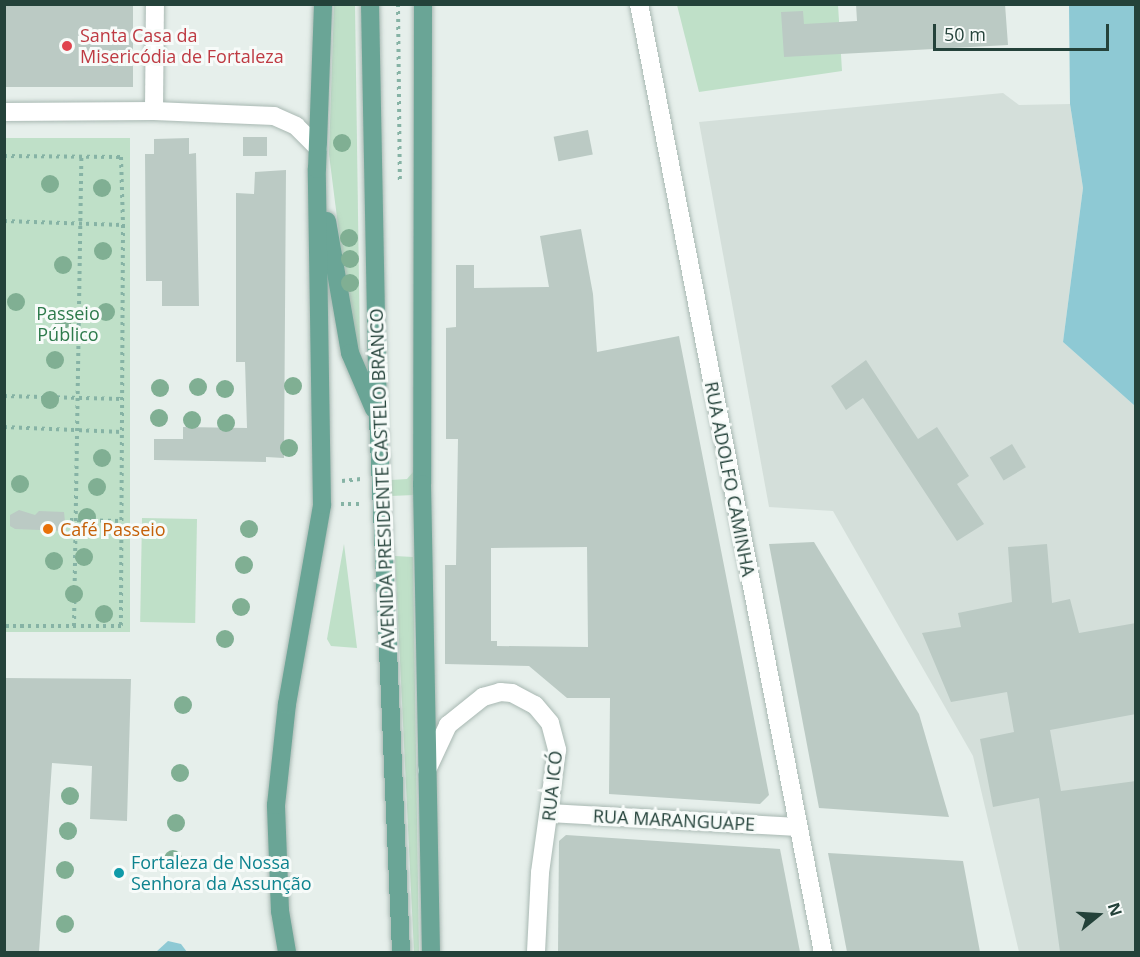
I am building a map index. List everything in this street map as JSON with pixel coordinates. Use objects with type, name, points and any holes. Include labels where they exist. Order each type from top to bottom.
[{"type":"main road","points":[[287,952],[280,911],[276,805],[286,704],[330,504],[317,169],[322,4]]},
{"type":"main road","name":"AVENIDA PRESIDENTE CASTELO BRANCO","points":[[370,4],[378,418],[401,952]]},
{"type":"main road","name":"AVENIDA PRESIDENTE CASTELO BRANCO","points":[[423,4],[422,495],[430,952]]},
{"type":"main road","points":[[317,169],[350,353],[378,418]]},
{"type":"street","points":[[154,111],[156,4]]},
{"type":"street","name":"RUA ADOLFO CAMINHA","points":[[639,4],[823,952]]},
{"type":"street","points":[[4,112],[154,111],[274,116],[297,126],[318,148]]},
{"type":"street","name":"RUA ICÓ","points":[[426,772],[448,724],[483,697],[500,692],[512,693],[535,705],[550,723],[556,739],[549,813],[540,873],[536,952]]},
{"type":"street","name":"RUA MARANGUAPE","points":[[549,813],[798,827]]},
{"type":"path","points":[[4,156],[121,157],[123,225],[121,626],[4,626]]},
{"type":"path","points":[[74,626],[73,520],[78,398],[81,157]]},
{"type":"path","points":[[4,221],[123,225]]},
{"type":"path","points":[[4,396],[122,399]]},
{"type":"path","points":[[4,427],[122,432]]},
{"type":"path","points":[[367,504],[330,504],[334,482],[381,477]]},
{"type":"path","points":[[73,520],[121,521]]},
{"type":"shaded area","points":[[1003,93],[1019,105],[1070,104],[1083,188],[1063,342],[1135,406],[1135,952],[1019,952],[973,756],[833,511],[769,507],[699,122]]},
{"type":"green space","points":[[334,5],[355,5],[360,353],[354,353],[329,154]]},
{"type":"green space","points":[[677,5],[838,5],[842,71],[699,92]]},
{"type":"green space","name":"Passeio Público","points":[[4,138],[130,138],[130,632],[4,632]]},
{"type":"green space","points":[[413,472],[414,495],[391,496],[391,480],[407,479]]},
{"type":"green space","points":[[142,518],[197,519],[195,623],[140,622]]},
{"type":"green space","points":[[344,544],[357,648],[331,646],[327,639]]},
{"type":"green space","points":[[395,556],[413,557],[419,952],[414,952]]},
{"type":"water","points":[[1069,5],[1135,5],[1135,406],[1063,342],[1083,188],[1070,104]]},
{"type":"water","points":[[168,941],[181,944],[187,952],[156,952]]},
{"type":"building","name":"Santa Casa da Misericódia de Fortaleza","points":[[4,4],[133,4],[133,87],[4,87]]},
{"type":"building","points":[[856,4],[1005,4],[1008,45],[784,57],[781,12],[803,11],[804,24],[857,21]]},
{"type":"building","points":[[588,130],[593,155],[558,161],[554,137]]},
{"type":"building","points":[[243,137],[267,137],[267,156],[243,156]]},
{"type":"building","points":[[189,138],[189,154],[196,153],[199,306],[162,306],[162,281],[146,281],[145,154],[154,154],[154,139]]},
{"type":"building","points":[[286,170],[284,458],[266,457],[266,462],[154,460],[154,439],[183,439],[183,427],[247,428],[245,362],[236,362],[236,193],[254,194],[255,172]]},
{"type":"building","points":[[581,229],[593,294],[597,352],[679,336],[769,795],[760,804],[609,794],[610,698],[567,698],[529,666],[445,664],[445,565],[456,565],[458,439],[446,439],[446,328],[456,327],[456,265],[474,265],[474,288],[549,287],[540,236]],"holes":[[[587,547],[588,647],[497,646],[497,641],[491,641],[491,548]]]},
{"type":"building","points":[[866,360],[918,439],[937,427],[969,476],[957,484],[984,524],[957,541],[863,398],[846,410],[831,386]]},
{"type":"building","points":[[1012,444],[1026,467],[1004,481],[990,457]]},
{"type":"building","points":[[19,510],[35,515],[39,511],[64,512],[66,531],[15,529],[10,526],[10,515]]},
{"type":"building","points":[[814,542],[919,714],[949,817],[819,808],[769,544]]},
{"type":"building","points":[[1047,544],[1052,603],[1070,599],[1079,633],[1136,623],[1136,714],[1050,730],[1061,791],[1136,781],[1136,952],[1060,952],[1039,798],[993,807],[980,739],[1014,732],[1007,692],[951,702],[922,633],[961,627],[958,613],[1012,602],[1008,547]]},
{"type":"building","points":[[4,678],[131,679],[127,821],[90,819],[92,766],[52,763],[39,952],[4,952]]},
{"type":"building","points":[[566,835],[780,849],[800,952],[558,952],[559,841]]},
{"type":"building","points":[[828,853],[963,861],[980,952],[847,952]]},
{"type":"place","name":"Santa Casa da Misericódia de Fortaleza","points":[[67,46]]},
{"type":"place","name":"Café Passeio","points":[[48,529]]},
{"type":"place","name":"Fortaleza de Nossa Senhora da Assunção","points":[[119,873]]}]
